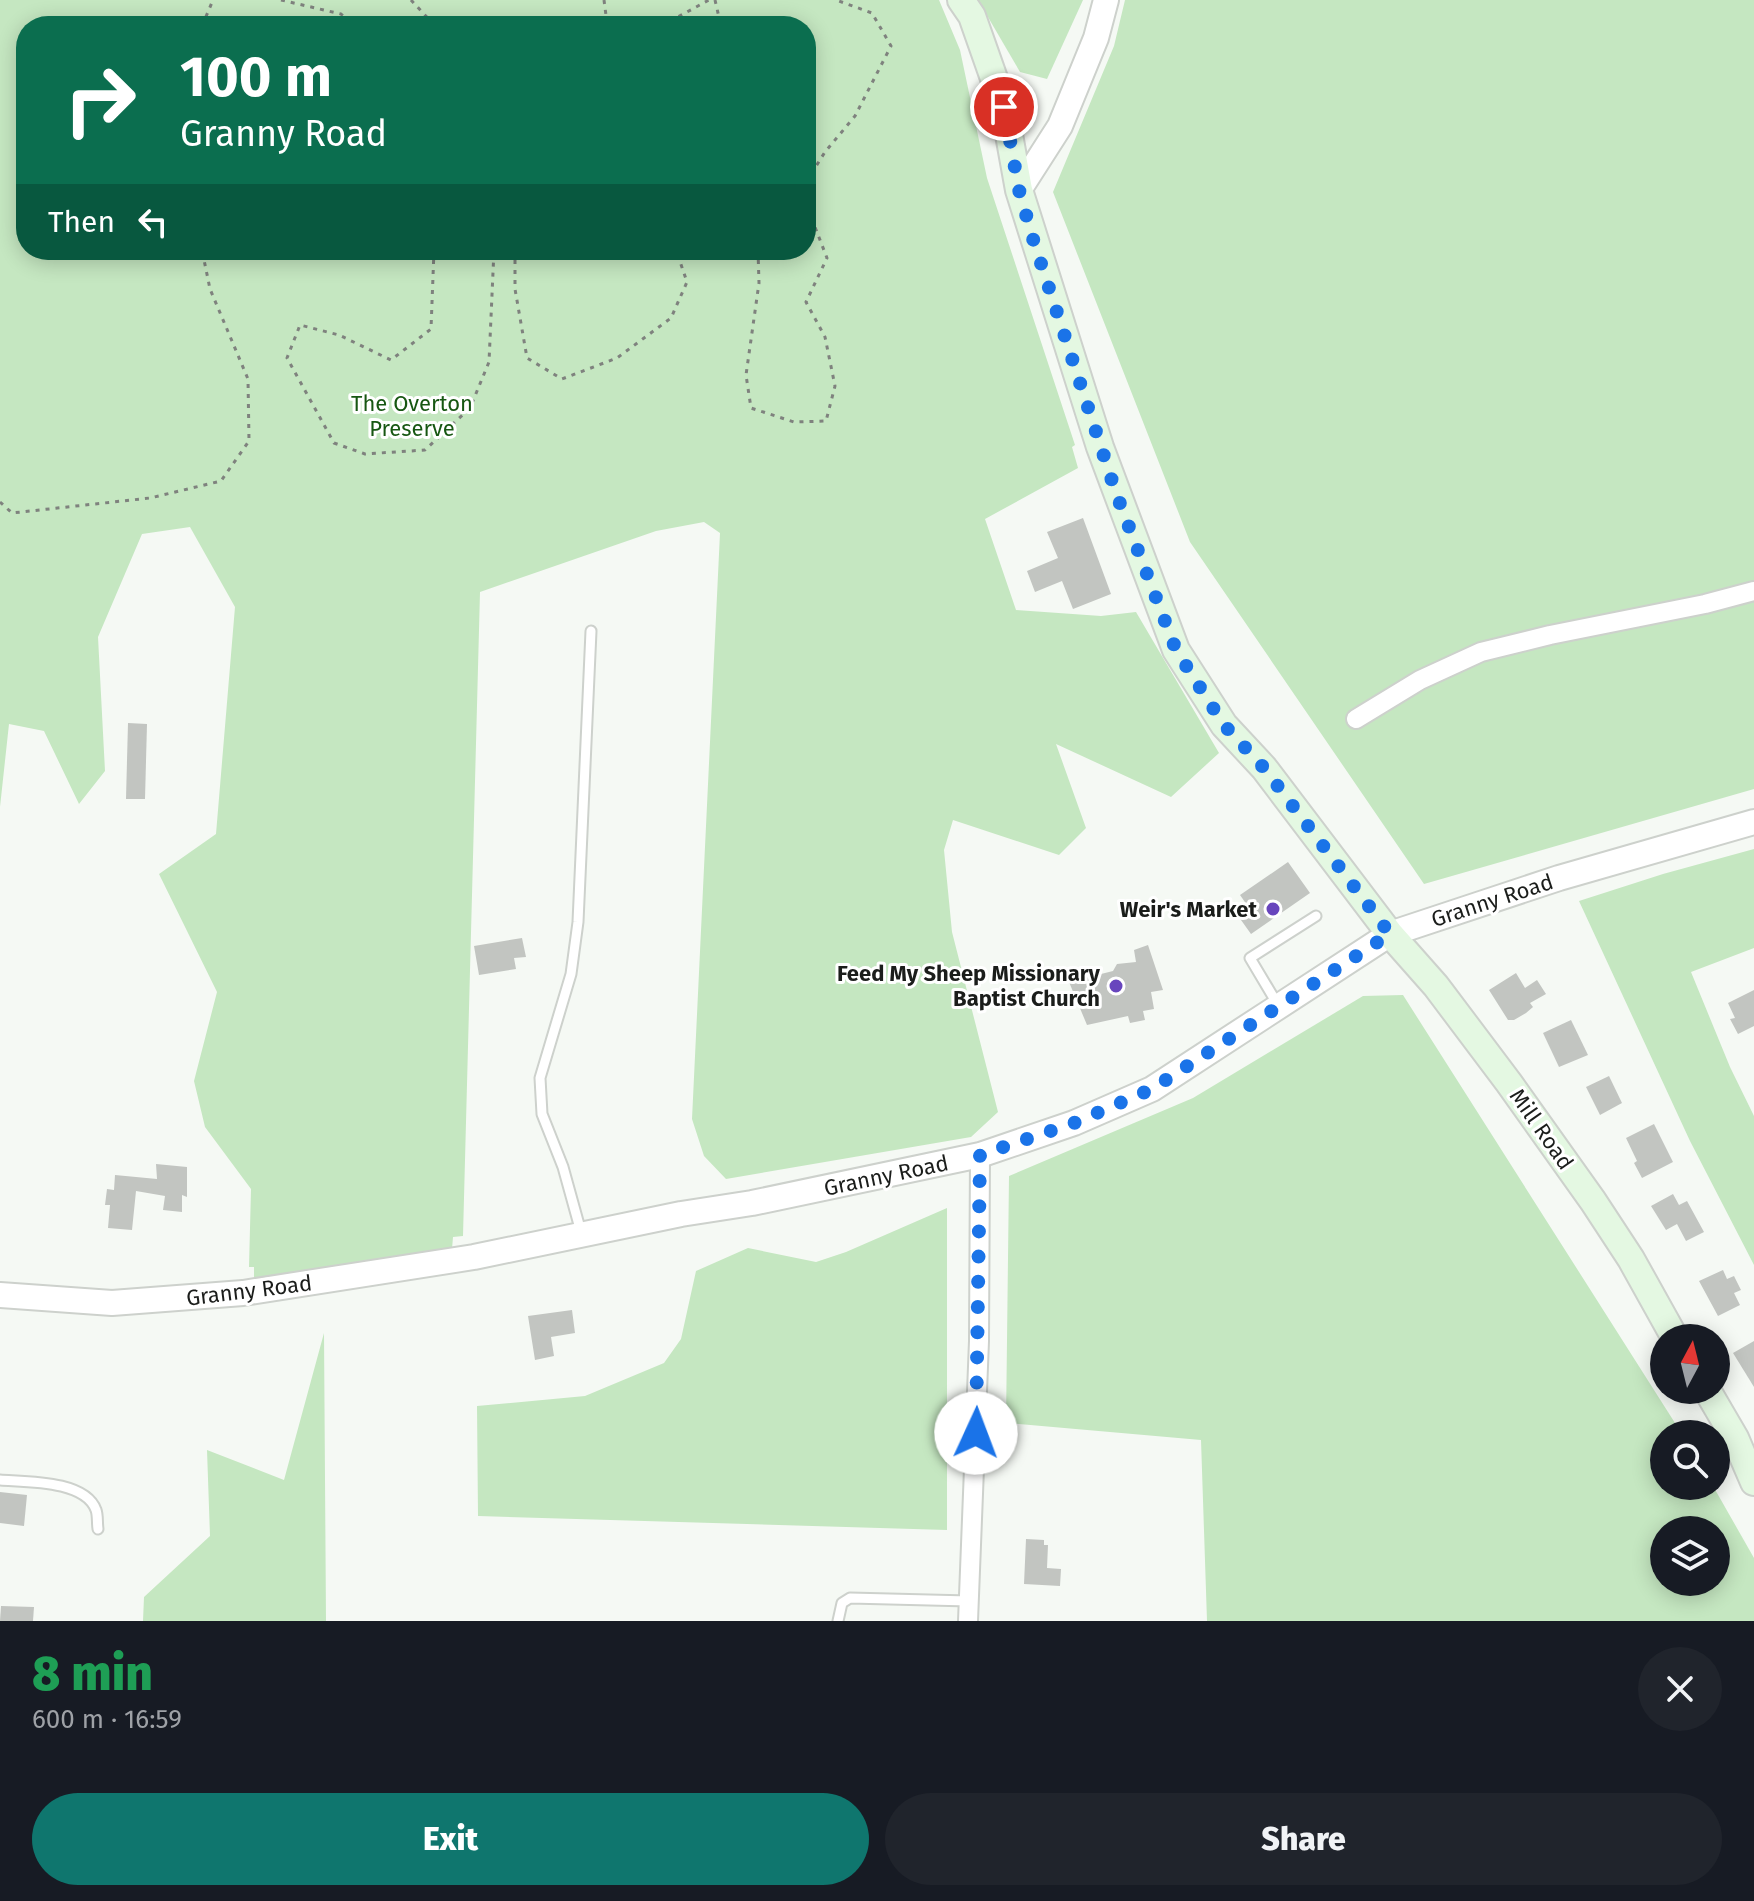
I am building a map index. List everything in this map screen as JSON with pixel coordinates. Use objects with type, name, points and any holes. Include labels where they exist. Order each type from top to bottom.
[{"type":"main road","name":"Mill Road","points":[[961,0],[972,16],[1004,107],[1019,190],[1104,459],[1176,650],[1224,725],[1264,768],[1390,934],[1436,986],[1593,1201],[1631,1259],[1667,1324]]},
{"type":"main road","points":[[1715,1404],[1735,1438],[1754,1482]]},
{"type":"street","points":[[1019,190],[1060,126],[1096,38],[1106,0]]},
{"type":"street","points":[[1356,719],[1420,680],[1481,652],[1754,591]]},
{"type":"street","name":"Granny Road","points":[[0,1295],[112,1303],[243,1293],[474,1257],[980,1155],[1074,1123],[1152,1089],[1390,934],[1559,878],[1754,822]]},
{"type":"street","points":[[968,1621],[979,1341],[980,1155]]},
{"type":"lane","points":[[582,1236],[563,1167],[542,1114],[540,1078],[571,974],[578,922],[591,631]]},
{"type":"lane","points":[[1278,1005],[1250,958],[1316,916]]},
{"type":"lane","points":[[0,1480],[49,1483],[87,1497],[96,1510],[98,1529]]},
{"type":"lane","points":[[838,1621],[842,1603],[850,1598],[969,1601]]},
{"type":"path","points":[[281,0],[343,16]]},
{"type":"path","points":[[411,0],[426,16]]},
{"type":"path","points":[[681,16],[712,0]]},
{"type":"path","points":[[816,166],[855,116],[891,46],[872,13],[836,0]]},
{"type":"path","points":[[758,260],[759,283],[746,375],[751,408],[794,422],[826,421],[835,386],[825,337],[806,302],[827,258],[816,230]]},
{"type":"path","points":[[0,502],[12,513],[150,498],[221,481],[249,441],[248,379],[210,289],[204,260]]},
{"type":"path","points":[[434,260],[431,329],[391,360],[339,335],[300,325],[287,358],[334,443],[365,454],[425,450],[470,408],[489,362],[494,260]]},
{"type":"path","points":[[515,260],[515,289],[527,358],[562,379],[617,358],[671,318],[687,282],[679,260]]},
{"type":"green space","name":"The Overton Preserve","points":[[0,0],[939,0],[960,50],[987,178],[1075,445],[1072,447],[1078,468],[985,519],[1016,610],[1101,616],[1136,612],[1219,753],[1171,797],[1056,744],[1086,828],[1059,855],[953,820],[944,850],[952,932],[998,1112],[971,1137],[726,1179],[704,1156],[692,1119],[720,533],[704,522],[656,531],[480,592],[463,1236],[453,1237],[452,1249],[254,1278],[254,1267],[249,1267],[251,1189],[205,1127],[194,1081],[217,992],[159,874],[216,834],[235,607],[190,527],[142,534],[98,637],[105,771],[79,804],[44,731],[9,724],[0,807]]},
{"type":"green space","points":[[978,0],[1083,0],[1047,79],[1020,72]]},
{"type":"green space","points":[[1125,0],[1754,0],[1754,789],[1424,884],[1190,542],[1053,192],[1114,46]]},
{"type":"green space","points":[[1754,849],[1754,948],[1691,972],[1754,1116],[1754,1265],[1690,1141],[1579,901]]},
{"type":"green space","points":[[1403,995],[1650,1384],[1650,1404],[1663,1404],[1673,1420],[1650,1420],[1650,1500],[1721,1500],[1754,1558],[1754,1621],[1207,1621],[1201,1440],[1006,1423],[1009,1176],[1193,1098],[1363,996]]},
{"type":"green space","points":[[947,1208],[947,1530],[478,1516],[477,1406],[585,1396],[664,1363],[681,1339],[696,1271],[748,1248],[816,1262]]},
{"type":"green space","points":[[324,1333],[326,1621],[143,1621],[144,1597],[210,1536],[207,1450],[284,1480]]},
{"type":"building","points":[[1083,518],[1111,594],[1073,609],[1062,581],[1035,592],[1027,571],[1058,558],[1047,532]]},
{"type":"building","points":[[128,723],[147,724],[145,799],[126,799]]},
{"type":"building","points":[[1288,862],[1310,893],[1251,934],[1236,913],[1247,905],[1240,895]]},
{"type":"building","points":[[522,938],[526,957],[514,958],[516,969],[479,975],[474,946]]},
{"type":"building","name":"Feed My Sheep Missionary Baptist Church","points":[[1148,945],[1163,990],[1151,992],[1154,1009],[1143,1011],[1145,1020],[1130,1023],[1128,1016],[1087,1025],[1069,982],[1113,971],[1117,964],[1136,962],[1134,950]]},
{"type":"building","points":[[1516,973],[1525,988],[1537,980],[1546,994],[1530,1003],[1533,1007],[1526,1013],[1508,1020],[1489,990]]},
{"type":"building","points":[[1754,990],[1754,1026],[1738,1034],[1730,1019],[1735,1018],[1728,1003]]},
{"type":"building","points":[[1571,1020],[1588,1055],[1559,1067],[1543,1033]]},
{"type":"building","points":[[1609,1076],[1622,1103],[1600,1115],[1586,1087]]},
{"type":"building","points":[[1654,1124],[1673,1162],[1642,1178],[1626,1138]]},
{"type":"building","points":[[156,1164],[187,1167],[187,1197],[182,1195],[182,1212],[163,1210],[165,1196],[136,1191],[132,1230],[108,1228],[110,1205],[105,1205],[107,1189],[114,1190],[115,1175],[157,1179]]},
{"type":"building","points":[[1673,1194],[1679,1205],[1687,1201],[1704,1232],[1686,1241],[1677,1224],[1666,1230],[1651,1206]]},
{"type":"building","points":[[1723,1270],[1727,1279],[1734,1276],[1741,1290],[1734,1293],[1740,1305],[1718,1316],[1699,1281]]},
{"type":"building","points":[[572,1310],[575,1333],[551,1337],[554,1356],[535,1360],[528,1316]]},
{"type":"building","points":[[1754,1341],[1754,1387],[1733,1353]]},
{"type":"building","points":[[0,1492],[27,1495],[24,1526],[0,1523]]},
{"type":"building","points":[[1026,1539],[1044,1540],[1044,1545],[1048,1545],[1047,1568],[1061,1569],[1060,1586],[1024,1584]]},
{"type":"building","points":[[1,1606],[34,1607],[33,1621],[0,1621]]},
{"type":"place","name":"Weir's Market","points":[[1273,909]]},
{"type":"place","name":"Feed My Sheep Missionary Baptist Church","points":[[1116,986]]},
{"type":"route","points":[[976,1433],[980,1155],[1074,1123],[1152,1089],[1390,934],[1264,768],[1224,725],[1176,650],[1116,493],[1033,239],[1019,190],[1004,107]]}]
